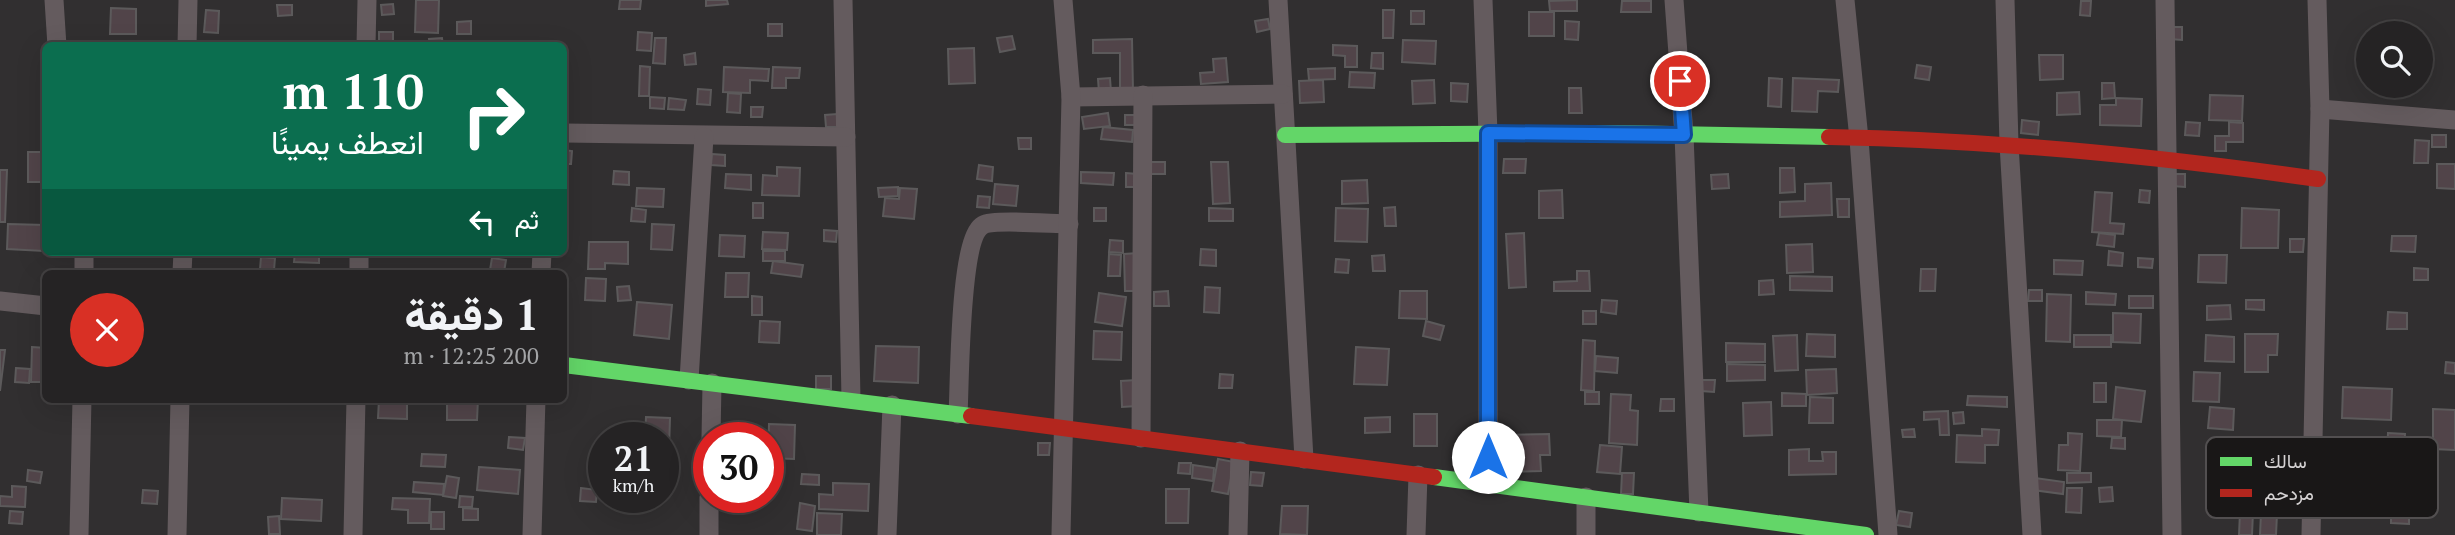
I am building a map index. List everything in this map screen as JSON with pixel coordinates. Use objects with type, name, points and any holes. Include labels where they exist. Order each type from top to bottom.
[{"type":"street","points":[[54,0],[57,42]]},
{"type":"street","points":[[187,42],[188,0]]},
{"type":"street","points":[[366,42],[367,0]]},
{"type":"street","points":[[843,0],[851,399]]},
{"type":"street","points":[[1061,535],[1071,97],[1063,0]]},
{"type":"street","points":[[1278,0],[1304,459]]},
{"type":"street","points":[[1483,0],[1488,133],[1488,484]]},
{"type":"street","points":[[1674,0],[1684,135],[1699,513]]},
{"type":"street","points":[[1845,0],[1859,139],[1888,535]]},
{"type":"street","points":[[2005,0],[2008,145],[2032,535]]},
{"type":"street","points":[[2165,0],[2172,535]]},
{"type":"street","points":[[2313,437],[2320,109],[2317,0]]},
{"type":"street","points":[[1071,97],[1283,94]]},
{"type":"street","points":[[1140,438],[1143,95]]},
{"type":"street","points":[[2320,109],[2455,120]]},
{"type":"street","points":[[567,133],[846,137]]},
{"type":"street","points":[[1285,135],[1684,135],[2008,145],[2168,158],[2318,179]]},
{"type":"street","points":[[689,380],[704,137]]},
{"type":"street","points":[[958,414],[966,263],[975,233],[981,226],[989,223],[1069,224]]},
{"type":"street","points":[[0,301],[42,306]]},
{"type":"street","points":[[567,365],[851,399],[1586,497],[1699,513],[1757,528],[1866,535]]},
{"type":"street","points":[[711,422],[712,383]]},
{"type":"street","points":[[79,535],[82,403]]},
{"type":"street","points":[[177,535],[180,403]]},
{"type":"street","points":[[353,535],[356,403]]},
{"type":"street","points":[[532,535],[536,403]]},
{"type":"street","points":[[887,535],[892,405]]},
{"type":"street","points":[[1238,535],[1240,451]]},
{"type":"street","points":[[1416,535],[1418,475]]},
{"type":"street","points":[[1586,497],[1586,535]]},
{"type":"street","points":[[709,513],[709,535]]},
{"type":"building","points":[[416,0],[439,0],[438,33],[415,32]]},
{"type":"building","points":[[620,0],[641,0],[640,9],[619,9]]},
{"type":"building","points":[[706,0],[727,0],[728,4],[706,6]]},
{"type":"building","points":[[1577,0],[1577,11],[1550,11],[1549,1]]},
{"type":"building","points":[[1622,1],[1651,1],[1651,12],[1621,12]]},
{"type":"building","points":[[2081,1],[2091,1],[2090,16],[2080,15]]},
{"type":"building","points":[[393,4],[394,14],[382,15],[381,5]]},
{"type":"building","points":[[277,5],[292,5],[292,15],[278,16]]},
{"type":"building","points":[[111,8],[136,9],[136,34],[110,34]]},
{"type":"building","points":[[206,10],[219,11],[218,33],[204,32]]},
{"type":"building","points":[[1383,10],[1394,10],[1393,38],[1383,38]]},
{"type":"building","points":[[1411,11],[1424,11],[1424,24],[1411,24]]},
{"type":"building","points":[[1529,12],[1554,12],[1554,36],[1529,36]]},
{"type":"building","points":[[1268,19],[1270,29],[1257,32],[1255,21]]},
{"type":"building","points":[[471,21],[471,34],[457,34],[457,22]]},
{"type":"building","points":[[1565,21],[1579,22],[1578,40],[1565,39]]},
{"type":"building","points":[[768,24],[782,24],[782,36],[768,36]]},
{"type":"building","points":[[2171,27],[2182,27],[2182,40],[2170,39]]},
{"type":"building","points":[[379,32],[393,32],[393,42],[379,42]]},
{"type":"building","points":[[638,32],[652,33],[651,51],[637,50]]},
{"type":"building","points":[[1012,36],[1015,49],[1000,52],[997,38]]},
{"type":"building","points":[[442,38],[442,42],[429,42],[429,39]]},
{"type":"building","points":[[655,38],[666,38],[665,64],[653,63]]},
{"type":"building","points":[[1132,39],[1133,91],[1120,91],[1120,53],[1093,53],[1093,40]]},
{"type":"building","points":[[1403,40],[1436,41],[1435,64],[1402,62]]},
{"type":"building","points":[[1333,45],[1357,46],[1357,67],[1345,67],[1345,56],[1333,55]]},
{"type":"building","points":[[974,48],[975,83],[949,84],[948,49]]},
{"type":"building","points":[[695,53],[696,64],[685,65],[684,55]]},
{"type":"building","points":[[1372,53],[1383,53],[1383,69],[1371,68]]},
{"type":"building","points":[[2039,55],[2063,55],[2063,79],[2040,80]]},
{"type":"building","points":[[1226,58],[1228,82],[1201,84],[1200,73],[1214,72],[1213,59]]},
{"type":"building","points":[[1917,65],[1931,67],[1929,80],[1915,78]]},
{"type":"building","points":[[640,66],[650,67],[649,96],[639,96]]},
{"type":"building","points":[[724,67],[769,69],[768,81],[750,80],[750,93],[723,92]]},
{"type":"building","points":[[773,67],[800,68],[799,78],[786,78],[786,88],[772,88]]},
{"type":"building","points":[[1335,68],[1335,79],[1309,80],[1308,69]]},
{"type":"building","points":[[1350,72],[1375,73],[1374,88],[1349,87]]},
{"type":"building","points":[[1660,75],[1672,75],[1671,100],[1659,100]]},
{"type":"building","points":[[1110,78],[1111,92],[1099,93],[1098,79]]},
{"type":"building","points":[[1769,78],[1782,79],[1781,107],[1768,106]]},
{"type":"building","points":[[1793,78],[1839,80],[1838,92],[1818,91],[1817,112],[1792,111]]},
{"type":"building","points":[[1323,80],[1324,102],[1300,103],[1299,81]]},
{"type":"building","points":[[1434,80],[1435,103],[1413,104],[1412,81]]},
{"type":"building","points":[[1451,83],[1468,84],[1467,102],[1451,101]]},
{"type":"building","points":[[2102,83],[2114,83],[2115,98],[2102,99]]},
{"type":"building","points":[[1569,88],[1581,88],[1582,113],[1569,113]]},
{"type":"building","points":[[698,89],[711,90],[710,105],[697,104]]},
{"type":"building","points":[[2079,92],[2080,114],[2057,115],[2057,93]]},
{"type":"building","points":[[728,93],[741,94],[740,113],[727,112]]},
{"type":"building","points":[[2210,95],[2243,96],[2242,121],[2209,120]]},
{"type":"building","points":[[650,97],[665,98],[664,109],[650,108]]},
{"type":"building","points":[[669,98],[686,100],[684,110],[668,109]]},
{"type":"building","points":[[2116,98],[2142,99],[2141,126],[2100,125],[2100,105],[2116,105]]},
{"type":"building","points":[[751,107],[763,107],[762,117],[751,117]]},
{"type":"building","points":[[1108,113],[1110,126],[1084,129],[1082,117]]},
{"type":"building","points":[[837,114],[838,127],[826,127],[825,115]]},
{"type":"building","points":[[1125,115],[1137,115],[1137,125],[1125,125]]},
{"type":"building","points":[[2022,120],[2039,122],[2038,135],[2021,133]]},
{"type":"building","points":[[2186,122],[2200,123],[2199,136],[2185,135]]},
{"type":"building","points":[[2229,122],[2243,123],[2243,142],[2226,142],[2226,151],[2215,151],[2215,136],[2229,136]]},
{"type":"building","points":[[1103,127],[1133,130],[1132,142],[1101,139]]},
{"type":"building","points":[[2432,135],[2446,135],[2446,147],[2432,147]]},
{"type":"building","points":[[1018,138],[1031,138],[1031,149],[1019,149]]},
{"type":"building","points":[[2415,140],[2429,141],[2428,163],[2414,163]]},
{"type":"building","points":[[567,150],[572,151],[571,164],[567,164]]},
{"type":"building","points":[[28,152],[42,152],[42,182],[28,182]]},
{"type":"building","points":[[712,154],[725,155],[725,166],[711,165]]},
{"type":"building","points":[[1504,159],[1526,159],[1525,173],[1503,173]]},
{"type":"building","points":[[1151,162],[1165,162],[1165,174],[1151,174]]},
{"type":"building","points":[[1211,162],[1228,162],[1230,203],[1213,204]]},
{"type":"building","points":[[2437,164],[2455,164],[2455,189],[2437,188]]},
{"type":"building","points":[[979,165],[993,167],[992,181],[977,179]]},
{"type":"building","points":[[777,167],[800,168],[799,196],[762,195],[763,175],[777,176]]},
{"type":"building","points":[[1780,168],[1794,168],[1795,192],[1780,193]]},
{"type":"building","points":[[0,170],[7,170],[5,222],[0,222]]},
{"type":"building","points":[[614,171],[629,172],[629,185],[613,184]]},
{"type":"building","points":[[1081,172],[1114,173],[1113,185],[1081,183]]},
{"type":"building","points":[[1126,173],[1137,174],[1137,187],[1126,187]]},
{"type":"building","points":[[726,174],[751,175],[751,190],[725,188]]},
{"type":"building","points":[[1728,174],[1729,188],[1712,189],[1711,175]]},
{"type":"building","points":[[2173,174],[2185,174],[2185,187],[2172,186]]},
{"type":"building","points":[[1367,180],[1368,203],[1342,204],[1342,181]]},
{"type":"building","points":[[1831,183],[1832,215],[1780,217],[1780,202],[1805,201],[1805,184]]},
{"type":"building","points":[[995,184],[1018,186],[1016,206],[993,204]]},
{"type":"building","points":[[898,187],[898,196],[879,197],[878,188]]},
{"type":"building","points":[[637,188],[664,189],[663,207],[636,206]]},
{"type":"building","points":[[900,188],[917,189],[914,219],[883,216],[885,198],[899,199]]},
{"type":"building","points":[[1562,190],[1563,218],[1539,218],[1539,191]]},
{"type":"building","points":[[2140,190],[2150,191],[2149,203],[2139,202]]},
{"type":"building","points":[[2095,192],[2112,193],[2110,223],[2124,224],[2123,234],[2092,232]]},
{"type":"building","points":[[978,196],[990,197],[989,208],[977,207]]},
{"type":"building","points":[[1837,199],[1849,199],[1849,217],[1838,217]]},
{"type":"building","points":[[753,203],[763,203],[763,218],[753,218]]},
{"type":"building","points":[[1395,207],[1396,226],[1385,226],[1384,208]]},
{"type":"building","points":[[632,208],[646,210],[645,222],[631,221]]},
{"type":"building","points":[[1094,208],[1106,208],[1106,221],[1094,221]]},
{"type":"building","points":[[1209,208],[1233,209],[1233,221],[1209,221]]},
{"type":"building","points":[[1336,208],[1368,209],[1367,242],[1335,241]]},
{"type":"building","points":[[2242,208],[2279,210],[2278,248],[2241,248]]},
{"type":"building","points":[[8,224],[42,225],[42,251],[7,249]]},
{"type":"building","points":[[652,224],[674,225],[672,250],[651,249]]},
{"type":"building","points":[[824,230],[837,231],[836,242],[824,241]]},
{"type":"building","points":[[763,232],[788,233],[787,250],[762,249]]},
{"type":"building","points":[[1524,233],[1526,287],[1509,288],[1506,234]]},
{"type":"building","points":[[2099,233],[2115,235],[2114,247],[2097,245]]},
{"type":"building","points":[[720,235],[745,236],[744,257],[719,256]]},
{"type":"building","points":[[2392,236],[2416,236],[2415,252],[2391,251]]},
{"type":"building","points":[[2290,239],[2304,239],[2303,252],[2290,252]]},
{"type":"building","points":[[1110,240],[1123,241],[1123,253],[1109,252]]},
{"type":"building","points":[[589,242],[628,242],[628,264],[605,263],[605,269],[588,269]]},
{"type":"building","points":[[1812,244],[1813,272],[1787,273],[1786,245]]},
{"type":"building","points":[[1201,249],[1216,250],[1216,266],[1200,265]]},
{"type":"building","points":[[763,251],[785,251],[785,261],[763,261]]},
{"type":"building","points":[[2109,251],[2123,253],[2122,266],[2108,265]]},
{"type":"building","points":[[1138,253],[1139,291],[1125,291],[1124,254]]},
{"type":"building","points":[[1109,254],[1121,255],[1120,276],[1108,276]]},
{"type":"building","points":[[1384,255],[1385,271],[1373,271],[1372,256]]},
{"type":"building","points":[[2199,255],[2227,255],[2226,283],[2198,282]]},
{"type":"building","points":[[295,256],[319,256],[319,263],[294,262]]},
{"type":"building","points":[[261,257],[275,258],[274,270],[260,269]]},
{"type":"building","points":[[492,258],[506,260],[504,270],[490,270]]},
{"type":"building","points":[[2138,258],[2153,259],[2152,268],[2138,267]]},
{"type":"building","points":[[1336,259],[1349,260],[1348,273],[1335,272]]},
{"type":"building","points":[[2054,260],[2083,261],[2082,275],[2054,274]]},
{"type":"building","points":[[773,261],[803,265],[801,277],[771,273]]},
{"type":"building","points":[[2414,268],[2428,269],[2428,280],[2414,280]]},
{"type":"building","points":[[1921,269],[1936,269],[1935,291],[1920,291]]},
{"type":"building","points":[[1577,271],[1589,271],[1590,291],[1554,291],[1554,282],[1577,281]]},
{"type":"building","points":[[726,273],[749,273],[748,297],[725,297]]},
{"type":"building","points":[[1790,276],[1832,277],[1832,291],[1790,290]]},
{"type":"building","points":[[586,278],[606,279],[605,301],[585,300]]},
{"type":"building","points":[[1773,280],[1774,294],[1759,295],[1759,281]]},
{"type":"building","points":[[629,286],[631,300],[618,301],[617,287]]},
{"type":"building","points":[[1205,287],[1220,288],[1219,313],[1204,312]]},
{"type":"building","points":[[2029,290],[2042,290],[2042,301],[2028,301]]},
{"type":"building","points":[[1168,291],[1169,306],[1154,306],[1154,292]]},
{"type":"building","points":[[1400,291],[1427,291],[1427,319],[1399,318]]},
{"type":"building","points":[[2086,292],[2116,294],[2115,305],[2086,304]]},
{"type":"building","points":[[1099,293],[1126,297],[1122,326],[1095,322]]},
{"type":"building","points":[[2047,294],[2071,295],[2070,342],[2046,341]]},
{"type":"building","points":[[752,296],[762,297],[762,315],[752,315]]},
{"type":"building","points":[[2129,296],[2153,296],[2153,308],[2129,308]]},
{"type":"building","points":[[1602,300],[1617,301],[1616,314],[1601,312]]},
{"type":"building","points":[[2246,300],[2264,300],[2264,310],[2246,309]]},
{"type":"building","points":[[637,302],[672,305],[669,339],[634,335]]},
{"type":"building","points":[[2230,305],[2231,319],[2207,320],[2207,306]]},
{"type":"building","points":[[1583,311],[1596,311],[1596,324],[1583,324]]},
{"type":"building","points":[[2388,312],[2407,313],[2407,329],[2387,329]]},
{"type":"building","points":[[2113,313],[2141,314],[2140,343],[2113,342]]},
{"type":"building","points":[[760,321],[780,322],[779,343],[759,342]]},
{"type":"building","points":[[1426,321],[1444,326],[1440,340],[1423,336]]},
{"type":"building","points":[[1094,331],[1122,332],[1121,360],[1093,359]]},
{"type":"building","points":[[1807,334],[1835,335],[1835,357],[1806,356]]},
{"type":"building","points":[[2245,334],[2278,334],[2277,355],[2268,355],[2268,372],[2245,372]]},
{"type":"building","points":[[1797,335],[1798,370],[1775,371],[1773,336]]},
{"type":"building","points":[[2074,335],[2111,335],[2111,347],[2074,347]]},
{"type":"building","points":[[2206,335],[2234,337],[2234,362],[2205,361]]},
{"type":"building","points":[[1583,340],[1595,341],[1594,391],[1581,390]]},
{"type":"building","points":[[1726,343],[1765,344],[1765,362],[1726,362]]},
{"type":"building","points":[[876,346],[919,347],[918,383],[874,381]]},
{"type":"building","points":[[32,347],[42,348],[42,382],[31,382]]},
{"type":"building","points":[[1356,347],[1389,349],[1387,385],[1354,384]]},
{"type":"building","points":[[0,350],[5,350],[0,391]]},
{"type":"building","points":[[1596,356],[1618,358],[1617,373],[1595,371]]},
{"type":"building","points":[[2446,362],[2455,363],[2455,374],[2445,373]]},
{"type":"building","points":[[1727,364],[1765,365],[1765,380],[1727,381]]},
{"type":"building","points":[[16,368],[30,369],[29,383],[15,382]]},
{"type":"building","points":[[1836,369],[1837,393],[1807,395],[1806,370]]},
{"type":"building","points":[[2194,372],[2220,373],[2219,402],[2193,401]]},
{"type":"building","points":[[1220,374],[1233,375],[1232,388],[1219,388]]},
{"type":"building","points":[[816,376],[831,376],[831,389],[816,389]]},
{"type":"building","points":[[1136,380],[1137,406],[1122,407],[1121,381]]},
{"type":"building","points":[[1701,380],[1715,380],[1714,392],[1701,391]]},
{"type":"building","points":[[2094,383],[2106,383],[2106,402],[2094,402]]},
{"type":"building","points":[[2116,387],[2145,391],[2141,422],[2113,419]]},
{"type":"building","points":[[2343,387],[2392,389],[2391,420],[2342,418]]},
{"type":"building","points":[[1585,392],[1599,392],[1599,404],[1585,404]]},
{"type":"building","points":[[1782,393],[1806,394],[1806,406],[1782,406]]},
{"type":"building","points":[[1611,394],[1631,395],[1630,410],[1638,411],[1637,445],[1609,443]]},
{"type":"building","points":[[1968,396],[2007,397],[2007,407],[1967,405]]},
{"type":"building","points":[[1810,397],[1833,398],[1833,423],[1809,423]]},
{"type":"building","points":[[1661,399],[1674,399],[1674,411],[1660,411]]},
{"type":"building","points":[[1771,402],[1772,435],[1744,436],[1743,403]]},
{"type":"building","points":[[379,403],[407,403],[407,419],[378,418]]},
{"type":"building","points":[[447,403],[478,403],[477,420],[447,420]]},
{"type":"building","points":[[2210,407],[2234,409],[2233,430],[2208,428]]},
{"type":"building","points":[[2433,409],[2455,410],[2455,450],[2438,449],[2438,437],[2433,437]]},
{"type":"building","points":[[1948,411],[1949,435],[1940,435],[1939,419],[1924,420],[1924,412]]},
{"type":"building","points":[[1963,412],[1964,423],[1954,424],[1953,413]]},
{"type":"building","points":[[1414,414],[1437,414],[1437,446],[1414,446]]},
{"type":"building","points":[[646,417],[670,418],[670,422],[646,422]]},
{"type":"building","points":[[1390,417],[1390,432],[1365,433],[1365,418]]},
{"type":"building","points":[[2097,420],[2122,420],[2121,437],[2097,436]]},
{"type":"building","points":[[784,425],[795,425],[794,459],[784,459]]},
{"type":"building","points":[[1914,429],[1915,437],[1903,437],[1902,430]]},
{"type":"building","points":[[1982,429],[1999,430],[1998,445],[1985,445],[1985,463],[1956,462],[1957,435],[1982,436]]},
{"type":"building","points":[[2068,433],[2082,434],[2080,471],[2058,470],[2059,445],[2068,445]]},
{"type":"building","points":[[2388,433],[2405,434],[2405,437],[2388,437]]},
{"type":"building","points":[[1549,434],[1550,455],[1540,455],[1541,471],[1501,472],[1500,435]]},
{"type":"building","points":[[509,437],[525,438],[523,450],[508,448]]},
{"type":"building","points":[[2112,438],[2125,438],[2125,449],[2111,448]]},
{"type":"building","points":[[1038,443],[1050,443],[1049,455],[1038,455]]},
{"type":"building","points":[[1458,445],[1471,446],[1468,471],[1455,470]]},
{"type":"building","points":[[1600,445],[1622,447],[1620,474],[1597,472]]},
{"type":"building","points":[[1809,449],[1809,461],[1823,461],[1822,452],[1836,452],[1836,474],[1789,475],[1789,450]]},
{"type":"building","points":[[422,454],[446,455],[445,467],[421,466]]},
{"type":"building","points":[[1218,459],[1234,462],[1228,494],[1212,491]]},
{"type":"building","points":[[1179,463],[1191,463],[1190,474],[1178,473]]},
{"type":"building","points":[[1193,465],[1214,468],[1213,481],[1192,478]]},
{"type":"building","points":[[479,467],[520,470],[518,494],[477,490]]},
{"type":"building","points":[[28,470],[42,472],[40,483],[27,481]]},
{"type":"building","points":[[1251,472],[1264,473],[1262,486],[1250,485]]},
{"type":"building","points":[[1622,473],[1634,473],[1633,494],[1621,494]]},
{"type":"building","points":[[2067,473],[2091,473],[2091,482],[2067,483]]},
{"type":"building","points":[[802,474],[819,475],[819,485],[801,484]]},
{"type":"building","points":[[447,476],[459,478],[456,498],[443,496]]},
{"type":"building","points":[[2035,478],[2064,482],[2063,494],[2033,490]]},
{"type":"building","points":[[414,482],[444,484],[443,495],[413,492]]},
{"type":"building","points":[[833,483],[869,484],[868,511],[819,509],[819,494],[833,495]]},
{"type":"building","points":[[12,486],[26,487],[25,507],[0,506],[0,496],[12,497]]},
{"type":"building","points":[[2112,487],[2113,501],[2100,502],[2099,488]]},
{"type":"building","points":[[581,488],[588,489],[588,502],[580,501]]},
{"type":"building","points":[[2067,488],[2082,488],[2081,513],[2066,512]]},
{"type":"building","points":[[1166,489],[1189,489],[1188,523],[1166,523]]},
{"type":"building","points":[[143,490],[158,491],[157,504],[142,503]]},
{"type":"building","points":[[460,496],[473,497],[472,507],[459,507]]},
{"type":"building","points":[[282,498],[322,500],[321,521],[281,519]]},
{"type":"building","points":[[393,498],[430,499],[429,523],[408,523],[408,510],[392,509]]},
{"type":"building","points":[[800,503],[815,506],[812,531],[797,529]]},
{"type":"building","points":[[1282,506],[1308,506],[1307,535],[1280,534]]},
{"type":"building","points":[[463,508],[478,509],[478,520],[463,520]]},
{"type":"building","points":[[10,511],[23,512],[22,524],[9,523]]},
{"type":"building","points":[[1899,511],[1912,513],[1910,527],[1896,525]]},
{"type":"building","points":[[431,512],[444,512],[444,529],[431,529]]},
{"type":"building","points":[[817,513],[842,514],[841,535],[817,535]]},
{"type":"building","points":[[279,516],[280,534],[269,534],[268,517]]},
{"type":"building","points":[[2240,518],[2253,518],[2252,535],[2239,535]]},
{"type":"building","points":[[2261,518],[2277,518],[2276,535],[2260,535]]},
{"type":"building","points":[[2391,518],[2409,518],[2409,524],[2391,523]]},
{"type":"traffic: fast","points":[[1285,135],[1616,133],[1829,137]]},
{"type":"traffic: fast","points":[[567,365],[971,416]]},
{"type":"traffic: fast","points":[[1434,477],[1866,535]]},
{"type":"traffic: jam","points":[[1829,137],[2074,151],[2318,179]]},
{"type":"traffic: jam","points":[[971,416],[1434,477]]},
{"type":"route","points":[[1488,457],[1488,133],[1684,135],[1680,81]]}]
